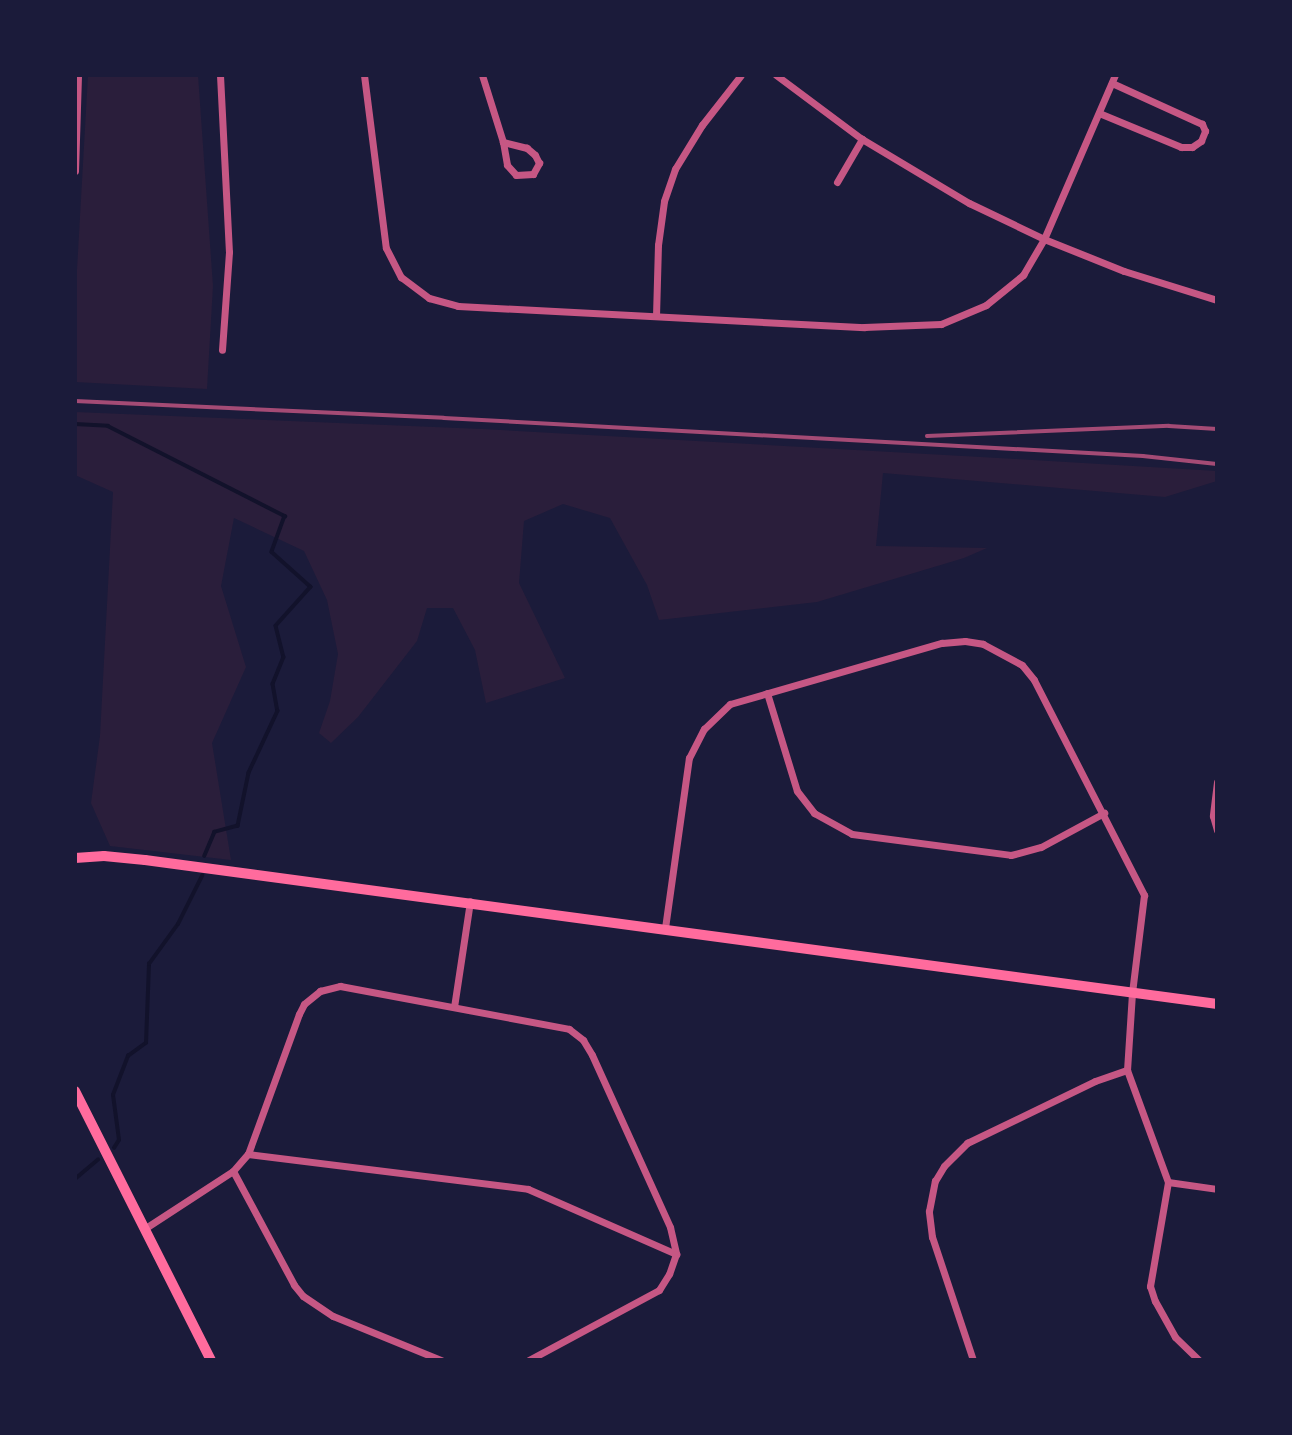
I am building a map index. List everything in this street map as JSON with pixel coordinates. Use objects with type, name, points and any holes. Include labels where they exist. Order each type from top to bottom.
[{"type":"main road","points":[[75,858],[104,856],[145,860],[470,901],[1217,1004]]},
{"type":"main road","points":[[75,1091],[211,1360]]},
{"type":"street","points":[[75,171],[78,75]]},
{"type":"street","points":[[220,75],[229,252],[222,350]]},
{"type":"street","points":[[364,75],[386,248],[401,277],[429,298],[458,306],[864,327],[941,324],[986,305],[1023,275],[1044,239],[1099,113],[1114,79],[1202,124],[1205,131],[1201,141],[1192,147],[1181,147],[1099,113]]},
{"type":"street","points":[[482,75],[511,172],[525,177],[533,174],[539,163],[535,155],[527,148],[503,142]]},
{"type":"street","points":[[656,316],[658,244],[664,201],[671,180],[688,146],[741,75]]},
{"type":"street","points":[[776,75],[862,139],[968,203],[1044,239],[1124,271],[1217,300]]},
{"type":"street","points":[[837,182],[862,139]]},
{"type":"street","points":[[665,928],[689,758],[695,743],[730,704],[942,643],[965,641],[983,644],[1011,657],[1032,676],[1144,895],[1132,993],[1127,1070],[1168,1182],[1150,1286],[1155,1301],[1175,1337],[1199,1360]]},
{"type":"street","points":[[767,694],[797,791],[814,813],[852,834],[1011,855],[1041,847],[1104,813]]},
{"type":"street","points":[[1217,782],[1213,816],[1217,830]]},
{"type":"street","points":[[454,1007],[470,901]]},
{"type":"street","points":[[144,1229],[233,1171],[248,1154],[299,1014],[304,1004],[320,991],[340,986],[569,1029],[583,1040],[670,1227],[676,1254],[669,1275],[659,1290],[529,1360]]},
{"type":"street","points":[[973,1360],[932,1237],[929,1211],[935,1181],[944,1166],[967,1143],[1095,1081],[1127,1070]]},
{"type":"street","points":[[248,1154],[528,1189],[676,1254]]},
{"type":"street","points":[[233,1171],[294,1285],[303,1296],[333,1316],[441,1360]]},
{"type":"street","points":[[1168,1182],[1217,1189]]},
{"type":"shaded area","points":[[88,75],[198,75],[213,286],[207,389],[75,382],[75,305]]},
{"type":"shaded area","points":[[75,412],[482,429],[1217,471],[1217,481],[1165,497],[883,473],[876,546],[987,548],[964,558],[817,602],[659,620],[647,585],[610,518],[563,504],[524,521],[519,583],[565,678],[486,703],[475,650],[453,608],[427,608],[417,641],[358,717],[331,743],[319,733],[330,701],[338,654],[327,600],[304,551],[234,518],[221,586],[246,667],[212,743],[231,860],[110,846],[91,803],[100,736],[113,492],[75,475]]},
{"type":"waterway","points":[[75,424],[108,426],[285,516],[272,552],[311,587],[276,626],[284,657],[273,684],[278,711],[249,773],[238,826],[215,832],[205,856]]},
{"type":"waterway","points":[[114,1148],[119,1140],[113,1095],[128,1056],[146,1043],[149,964],[178,924],[202,876]]},
{"type":"waterway","points":[[75,1179],[98,1160]]},
{"type":"railway","points":[[75,401],[1143,456],[1217,464]]},
{"type":"railway","points":[[927,436],[1169,426],[1217,429]]}]
